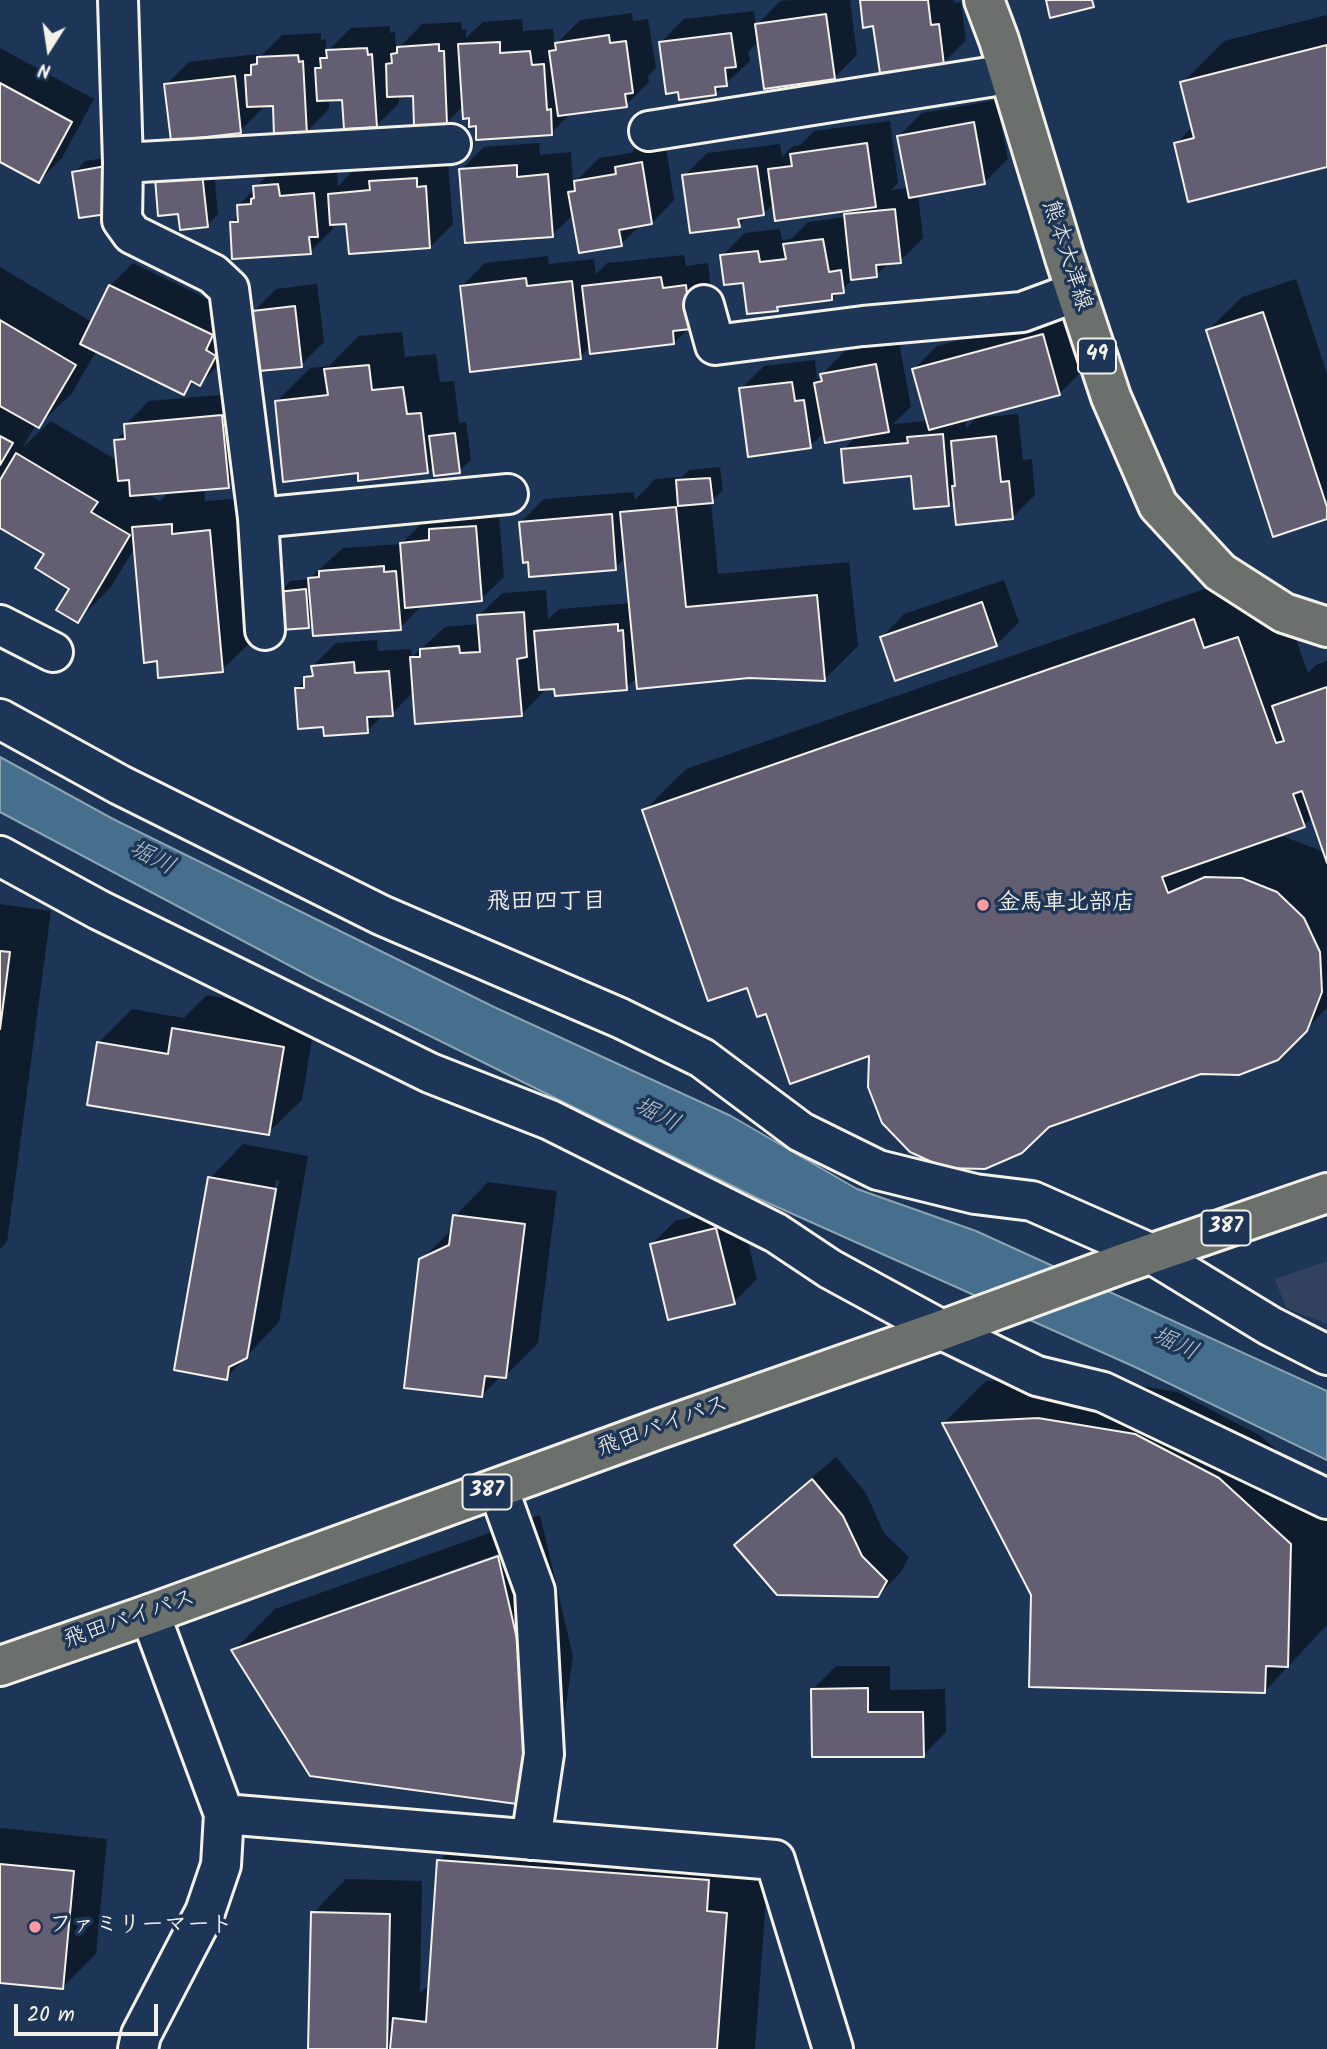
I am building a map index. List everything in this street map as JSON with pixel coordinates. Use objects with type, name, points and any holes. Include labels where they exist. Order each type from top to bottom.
[{"type":"main road","name":"熊本大津線","points":[[984,0],[1111,397],[1158,505],[1220,572],[1284,613],[1327,627]]},
{"type":"main road","name":"飛田バイパス","points":[[0,1666],[1138,1258],[1327,1193]]},
{"type":"street","points":[[118,0],[122,220],[132,234],[213,274],[229,289],[258,518],[265,630]]},
{"type":"street","points":[[649,131],[1008,74]]},
{"type":"street","points":[[123,163],[451,144]]},
{"type":"street","points":[[704,305],[715,345],[863,326],[1022,312],[1076,292]]},
{"type":"street","points":[[258,518],[508,494]]},
{"type":"street","points":[[0,625],[53,652]]},
{"type":"street","points":[[0,719],[120,785],[381,915],[620,1018],[702,1058],[801,1132],[878,1170],[975,1194],[1032,1201],[1327,1355]]},
{"type":"street","points":[[0,856],[99,910],[430,1073],[550,1120],[776,1233],[830,1269],[958,1324],[1037,1376],[1103,1392],[1327,1499]]},
{"type":"street","points":[[498,1488],[535,1591],[544,1754],[531,1840]]},
{"type":"street","points":[[138,2049],[141,2035],[205,1912],[221,1865],[224,1814],[150,1614]]},
{"type":"street","points":[[224,1814],[775,1860],[830,2048]]},
{"type":"shaded area","points":[[1327,1261],[1327,1324],[1286,1308],[1275,1279]]},
{"type":"water","name":"堀川","points":[[0,757],[113,819],[494,1007],[731,1116],[857,1189],[976,1231],[1327,1391],[1327,1460],[1135,1367],[757,1198],[313,978],[0,812]]},
{"type":"building","points":[[860,0],[928,0],[931,25],[939,24],[944,65],[880,73],[873,26],[863,28]]},
{"type":"building","points":[[1046,0],[1092,0],[1094,7],[1050,18]]},
{"type":"building","points":[[826,14],[835,79],[764,89],[755,24]]},
{"type":"building","points":[[731,33],[736,67],[725,68],[727,86],[715,87],[716,95],[679,100],[678,92],[666,94],[659,42]]},
{"type":"building","points":[[609,35],[610,43],[626,41],[633,93],[625,94],[627,107],[558,116],[549,51],[556,50],[555,43]]},
{"type":"building","points":[[500,42],[500,53],[530,51],[532,65],[544,64],[547,110],[551,109],[552,135],[476,140],[476,126],[469,127],[469,118],[463,119],[458,44]]},
{"type":"building","points":[[439,44],[439,51],[444,51],[447,124],[414,126],[413,96],[387,97],[386,64],[392,63],[391,54],[397,53],[397,47]]},
{"type":"building","points":[[1327,45],[1327,167],[1188,202],[1174,143],[1194,138],[1180,82]]},
{"type":"building","points":[[367,48],[368,55],[372,54],[377,127],[344,129],[342,100],[317,101],[315,68],[321,68],[320,58],[327,58],[326,50]]},
{"type":"building","points":[[298,55],[299,62],[303,61],[307,134],[274,136],[273,106],[247,107],[245,75],[251,75],[251,65],[257,64],[257,57]]},
{"type":"building","points":[[235,76],[241,133],[171,141],[164,84]]},
{"type":"building","points":[[0,83],[72,122],[39,183],[0,162]]},
{"type":"building","points":[[974,122],[985,184],[909,198],[897,136]]},
{"type":"building","points":[[867,143],[876,207],[775,221],[768,169],[792,166],[790,154]]},
{"type":"building","points":[[642,162],[652,224],[619,230],[622,246],[579,253],[568,192],[575,191],[574,181],[616,174],[615,167]]},
{"type":"building","points":[[517,165],[517,177],[548,174],[553,237],[465,243],[459,169]]},
{"type":"building","points":[[106,166],[114,213],[79,218],[72,172]]},
{"type":"building","points":[[757,166],[764,215],[738,219],[740,227],[690,233],[682,175]]},
{"type":"building","points":[[202,173],[208,227],[180,230],[178,214],[158,216],[155,178]]},
{"type":"building","points":[[417,178],[417,187],[426,186],[430,248],[349,254],[346,224],[330,225],[328,194],[370,190],[369,181]]},
{"type":"building","points":[[278,184],[280,196],[314,193],[318,237],[309,237],[311,254],[232,259],[230,222],[238,222],[237,205],[251,204],[251,199],[254,198],[253,186]]},
{"type":"building","points":[[895,209],[901,263],[876,265],[877,277],[851,280],[844,214]]},
{"type":"building","points":[[823,239],[829,272],[841,270],[844,293],[832,294],[832,300],[747,314],[743,283],[724,285],[720,255],[758,251],[760,262],[786,259],[783,244]]},
{"type":"building","points":[[661,277],[663,288],[686,285],[691,329],[673,331],[674,344],[590,354],[582,286]]},
{"type":"building","points":[[526,278],[527,286],[572,281],[581,359],[470,372],[460,286]]},
{"type":"building","points":[[109,285],[213,335],[206,350],[216,356],[200,386],[191,381],[184,395],[80,344]]},
{"type":"building","points":[[295,306],[302,367],[259,371],[252,311]]},
{"type":"building","points":[[1263,312],[1327,507],[1327,519],[1273,537],[1206,330]]},
{"type":"building","points":[[0,320],[76,365],[39,428],[0,406]]},
{"type":"building","points":[[1043,334],[1060,395],[929,430],[912,369]]},
{"type":"building","points":[[876,364],[889,432],[825,443],[814,383],[822,381],[820,374]]},
{"type":"building","points":[[369,365],[372,390],[403,387],[407,414],[421,413],[428,473],[358,481],[358,473],[283,482],[275,401],[328,395],[324,369]]},
{"type":"building","points":[[792,382],[795,401],[804,400],[811,448],[748,457],[739,388]]},
{"type":"building","points":[[222,415],[229,488],[130,496],[129,480],[118,481],[114,440],[125,439],[124,424]]},
{"type":"building","points":[[455,433],[460,473],[434,476],[429,436]]},
{"type":"building","points":[[943,434],[949,506],[914,509],[911,476],[844,483],[841,449],[908,443],[907,437]]},
{"type":"building","points":[[0,436],[13,443],[0,465]]},
{"type":"building","points":[[996,436],[1001,482],[1009,481],[1013,519],[956,525],[951,441]]},
{"type":"building","points":[[16,453],[98,502],[91,512],[130,535],[78,623],[56,610],[69,589],[35,568],[44,554],[0,528],[0,480]]},
{"type":"building","points":[[710,478],[713,503],[678,506],[676,480]]},
{"type":"building","points":[[676,507],[686,607],[817,595],[825,681],[749,678],[637,689],[620,512]]},
{"type":"building","points":[[612,514],[616,570],[529,577],[528,562],[523,563],[519,522]]},
{"type":"building","points":[[172,524],[172,534],[210,530],[223,672],[158,678],[157,661],[144,663],[132,527]]},
{"type":"building","points":[[476,526],[482,601],[405,608],[400,543],[429,540],[429,529]]},
{"type":"building","points":[[384,566],[384,572],[396,571],[401,630],[313,636],[308,578],[319,577],[319,571]]},
{"type":"building","points":[[306,589],[309,628],[280,630],[277,592]]},
{"type":"building","points":[[982,602],[997,646],[895,681],[880,637]]},
{"type":"building","points":[[524,612],[527,657],[517,659],[522,716],[415,724],[410,657],[420,657],[420,649],[459,646],[460,653],[480,652],[477,615]]},
{"type":"building","name":"金馬車北部店","points":[[1194,619],[1204,648],[1238,637],[1276,743],[1284,741],[1272,706],[1327,687],[1327,863],[1302,791],[1293,794],[1305,827],[1162,877],[1168,893],[1205,877],[1242,878],[1277,892],[1304,918],[1320,952],[1322,992],[1307,1031],[1278,1060],[1239,1075],[1201,1074],[1049,1127],[1022,1153],[985,1169],[945,1168],[910,1152],[882,1123],[868,1087],[869,1056],[790,1084],[766,1014],[757,1017],[747,988],[708,1001],[642,810]]},
{"type":"building","points":[[618,624],[618,631],[623,630],[627,690],[555,696],[554,689],[539,690],[534,631]]},
{"type":"building","points":[[354,662],[355,673],[389,671],[393,716],[367,717],[368,733],[324,736],[323,727],[298,729],[295,688],[304,688],[304,677],[313,676],[311,666]]},
{"type":"building","points":[[0,951],[10,952],[0,1029]]},
{"type":"building","points":[[172,1028],[284,1047],[269,1135],[87,1105],[97,1042],[168,1054]]},
{"type":"building","points":[[208,1177],[276,1189],[247,1358],[229,1367],[227,1380],[174,1370]]},
{"type":"building","points":[[453,1215],[525,1224],[506,1378],[485,1376],[482,1397],[404,1388],[419,1259],[449,1245]]},
{"type":"building","points":[[716,1228],[735,1304],[668,1320],[650,1244]]},
{"type":"building","points":[[1038,1418],[1135,1434],[1219,1478],[1291,1544],[1288,1667],[1266,1666],[1265,1693],[1029,1687],[1031,1595],[942,1423]]},
{"type":"building","points":[[812,1479],[843,1516],[862,1556],[887,1581],[878,1597],[777,1595],[734,1545]]},
{"type":"building","points":[[498,1556],[531,1700],[517,1804],[310,1776],[231,1650]]},
{"type":"building","points":[[868,1688],[868,1712],[923,1712],[924,1757],[812,1757],[811,1689]]},
{"type":"building","points":[[437,1860],[709,1880],[707,1911],[727,1913],[717,2049],[390,2049],[393,2018],[426,2022]]},
{"type":"building","name":"ファミリーマート","points":[[0,1864],[74,1871],[63,1989],[0,1983]]},
{"type":"building","points":[[311,1912],[390,1914],[387,2049],[308,2049]]},
{"type":"place","name":"金馬車北部店","points":[[983,905]]},
{"type":"place","name":"ファミリーマート","points":[[35,1927]]},
{"type":"district","name":"飛田四丁目","points":[[546,904]]}]
